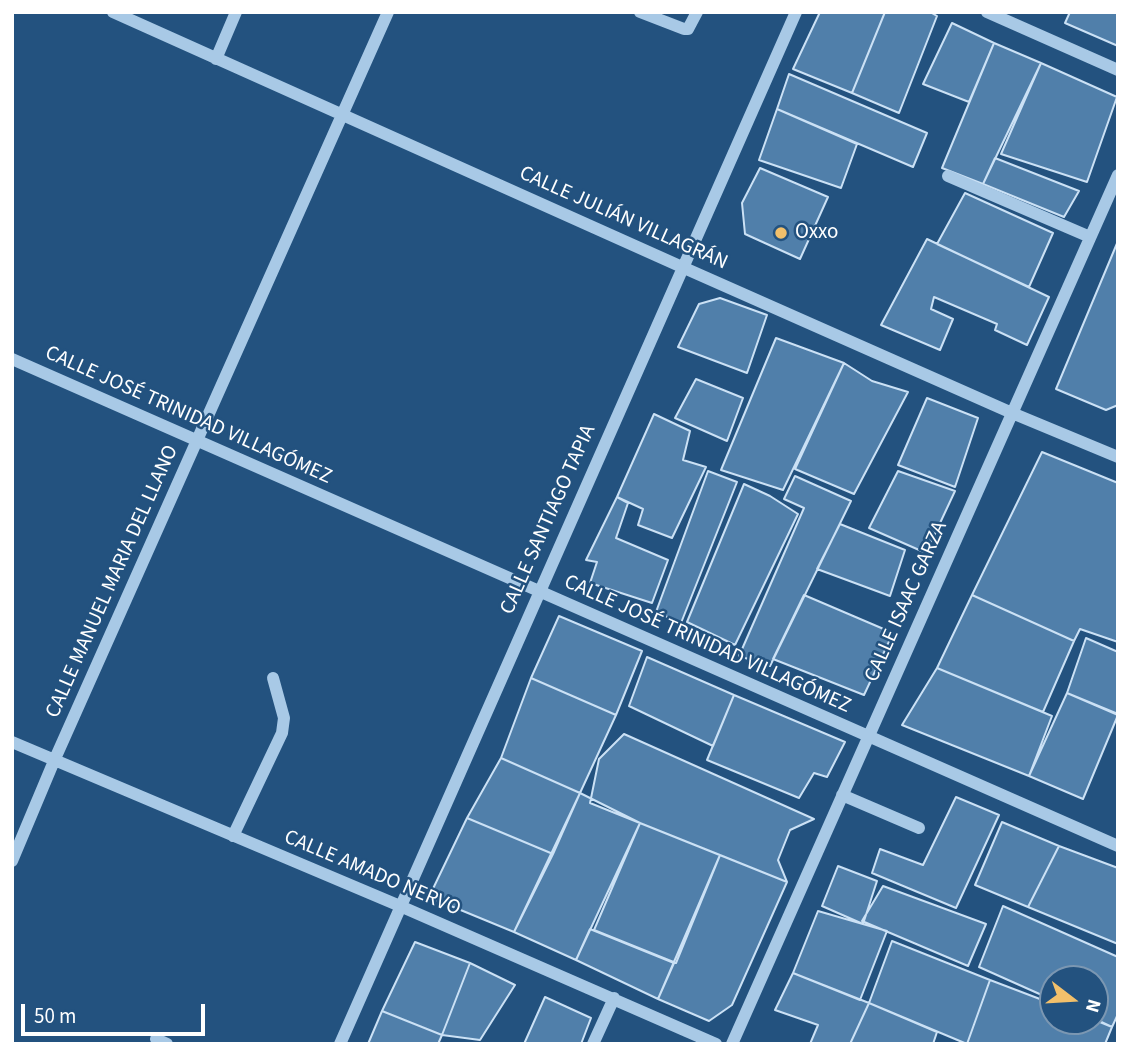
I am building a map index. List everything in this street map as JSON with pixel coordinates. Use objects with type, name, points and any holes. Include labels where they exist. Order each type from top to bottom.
[{"type":"street","name":"CALLE JULIÁN VILLAGRÁN","points":[[113,12],[682,267],[1118,457]]},
{"type":"street","points":[[216,60],[236,12]]},
{"type":"street","name":"CALLE MANUEL MARIA DEL LLANO","points":[[12,861],[388,12]]},
{"type":"street","points":[[640,12],[688,29],[698,12]]},
{"type":"street","name":"CALLE SANTIAGO TAPIA","points":[[340,1044],[796,12]]},
{"type":"street","points":[[987,12],[1118,70]]},
{"type":"street","name":"CALLE ISAAC GARZA","points":[[732,1044],[1118,175]]},
{"type":"street","points":[[948,176],[1090,237]]},
{"type":"street","name":"CALLE JOSÉ TRINIDAD VILLAGÓMEZ","points":[[12,359],[1118,846]]},
{"type":"street","points":[[233,836],[282,733],[284,718],[272,678]]},
{"type":"street","name":"CALLE AMADO NERVO","points":[[12,742],[400,906],[716,1044]]},
{"type":"street","points":[[842,795],[919,828]]},
{"type":"street","points":[[593,1044],[614,998]]},
{"type":"building","points":[[820,12],[885,12],[852,93],[793,69]]},
{"type":"building","points":[[885,12],[930,12],[937,16],[899,113],[852,93]]},
{"type":"building","points":[[1070,12],[1118,12],[1118,46],[1065,23]]},
{"type":"building","points":[[952,23],[994,43],[969,102],[923,84]]},
{"type":"building","points":[[994,43],[1041,63],[983,184],[942,168]]},
{"type":"building","points":[[1041,63],[1117,97],[1087,182],[1001,154]]},
{"type":"building","points":[[789,74],[927,133],[913,167],[777,109]]},
{"type":"building","points":[[777,109],[857,144],[841,188],[759,160]]},
{"type":"building","points":[[995,158],[1079,191],[1064,217],[983,184]]},
{"type":"building","points":[[760,168],[828,197],[800,259],[745,234],[742,203]]},
{"type":"building","points":[[965,193],[1053,233],[1029,287],[937,244]]},
{"type":"building","points":[[927,239],[1049,297],[1027,345],[995,330],[997,324],[934,297],[931,309],[953,319],[940,350],[881,325]]},
{"type":"building","points":[[1118,241],[1118,405],[1106,410],[1056,389]]},
{"type":"building","points":[[720,298],[767,315],[747,373],[678,347],[699,304]]},
{"type":"building","points":[[776,338],[844,363],[783,490],[721,470]]},
{"type":"building","points":[[844,363],[872,381],[908,392],[854,494],[795,469]]},
{"type":"building","points":[[696,379],[743,398],[727,441],[675,418]]},
{"type":"building","points":[[927,398],[978,418],[955,487],[898,465]]},
{"type":"building","points":[[654,414],[690,431],[683,460],[706,467],[672,538],[638,525],[643,509],[617,497]]},
{"type":"building","points":[[1042,452],[1118,483],[1118,642],[1080,629],[1074,641],[972,595]]},
{"type":"building","points":[[708,471],[737,482],[681,623],[656,612]]},
{"type":"building","points":[[898,471],[955,491],[926,553],[869,528]]},
{"type":"building","points":[[795,476],[851,501],[770,666],[739,656],[804,508],[784,499]]},
{"type":"building","points":[[744,484],[770,496],[798,514],[735,645],[687,622]]},
{"type":"building","points":[[617,497],[628,503],[616,538],[668,560],[652,603],[590,583],[597,562],[586,560]]},
{"type":"building","points":[[840,524],[905,550],[890,596],[817,569]]},
{"type":"building","points":[[804,595],[893,633],[864,695],[773,659]]},
{"type":"building","points":[[972,595],[1074,641],[1043,712],[937,668]]},
{"type":"building","points":[[559,616],[642,651],[616,715],[531,678]]},
{"type":"building","points":[[1086,638],[1118,652],[1118,714],[1067,693]]},
{"type":"building","points":[[647,657],[734,695],[713,746],[629,706]]},
{"type":"building","points":[[937,668],[1052,716],[1029,776],[902,725]]},
{"type":"building","points":[[531,678],[616,715],[580,793],[501,758]]},
{"type":"building","points":[[1067,693],[1118,715],[1083,799],[1029,776]]},
{"type":"building","points":[[734,695],[845,742],[827,777],[814,773],[799,798],[707,760]]},
{"type":"building","points":[[624,734],[814,819],[790,830],[778,860],[787,882],[590,803],[599,759]]},
{"type":"building","points":[[501,758],[580,793],[553,854],[467,818]]},
{"type":"building","points":[[580,793],[640,823],[576,960],[514,932]]},
{"type":"building","points":[[956,797],[999,815],[956,908],[872,873],[880,849],[923,865]]},
{"type":"building","points":[[467,818],[553,854],[514,932],[429,897]]},
{"type":"building","points":[[1002,822],[1059,846],[1028,907],[975,885]]},
{"type":"building","points":[[640,823],[720,855],[676,963],[594,930]]},
{"type":"building","points":[[1059,846],[1118,868],[1118,944],[1028,907]]},
{"type":"building","points":[[720,855],[787,882],[732,1005],[709,1021],[658,999]]},
{"type":"building","points":[[838,866],[877,881],[863,924],[822,906]]},
{"type":"building","points":[[883,886],[986,924],[968,966],[862,921]]},
{"type":"building","points":[[1003,906],[1118,957],[1118,1014],[1112,1027],[1109,1026],[1109,965],[1039,965],[1039,994],[979,967]]},
{"type":"building","points":[[818,911],[887,931],[860,1000],[793,973]]},
{"type":"building","points":[[590,929],[674,963],[658,999],[576,960]]},
{"type":"building","points":[[892,941],[990,980],[967,1044],[869,1003]]},
{"type":"building","points":[[415,942],[470,963],[442,1035],[382,1011]]},
{"type":"building","points":[[470,963],[515,985],[480,1040],[442,1035]]},
{"type":"building","points":[[793,973],[869,1003],[850,1044],[810,1044],[818,1025],[775,1010]]},
{"type":"building","points":[[990,980],[1039,999],[1039,1035],[1109,1035],[1105,1044],[967,1044]]},
{"type":"building","points":[[545,997],[591,1018],[581,1044],[524,1044]]},
{"type":"building","points":[[869,1003],[937,1032],[933,1044],[850,1044]]},
{"type":"building","points":[[382,1011],[442,1035],[438,1044],[368,1044]]},
{"type":"place","name":"Oxxo","points":[[781,233]]}]
